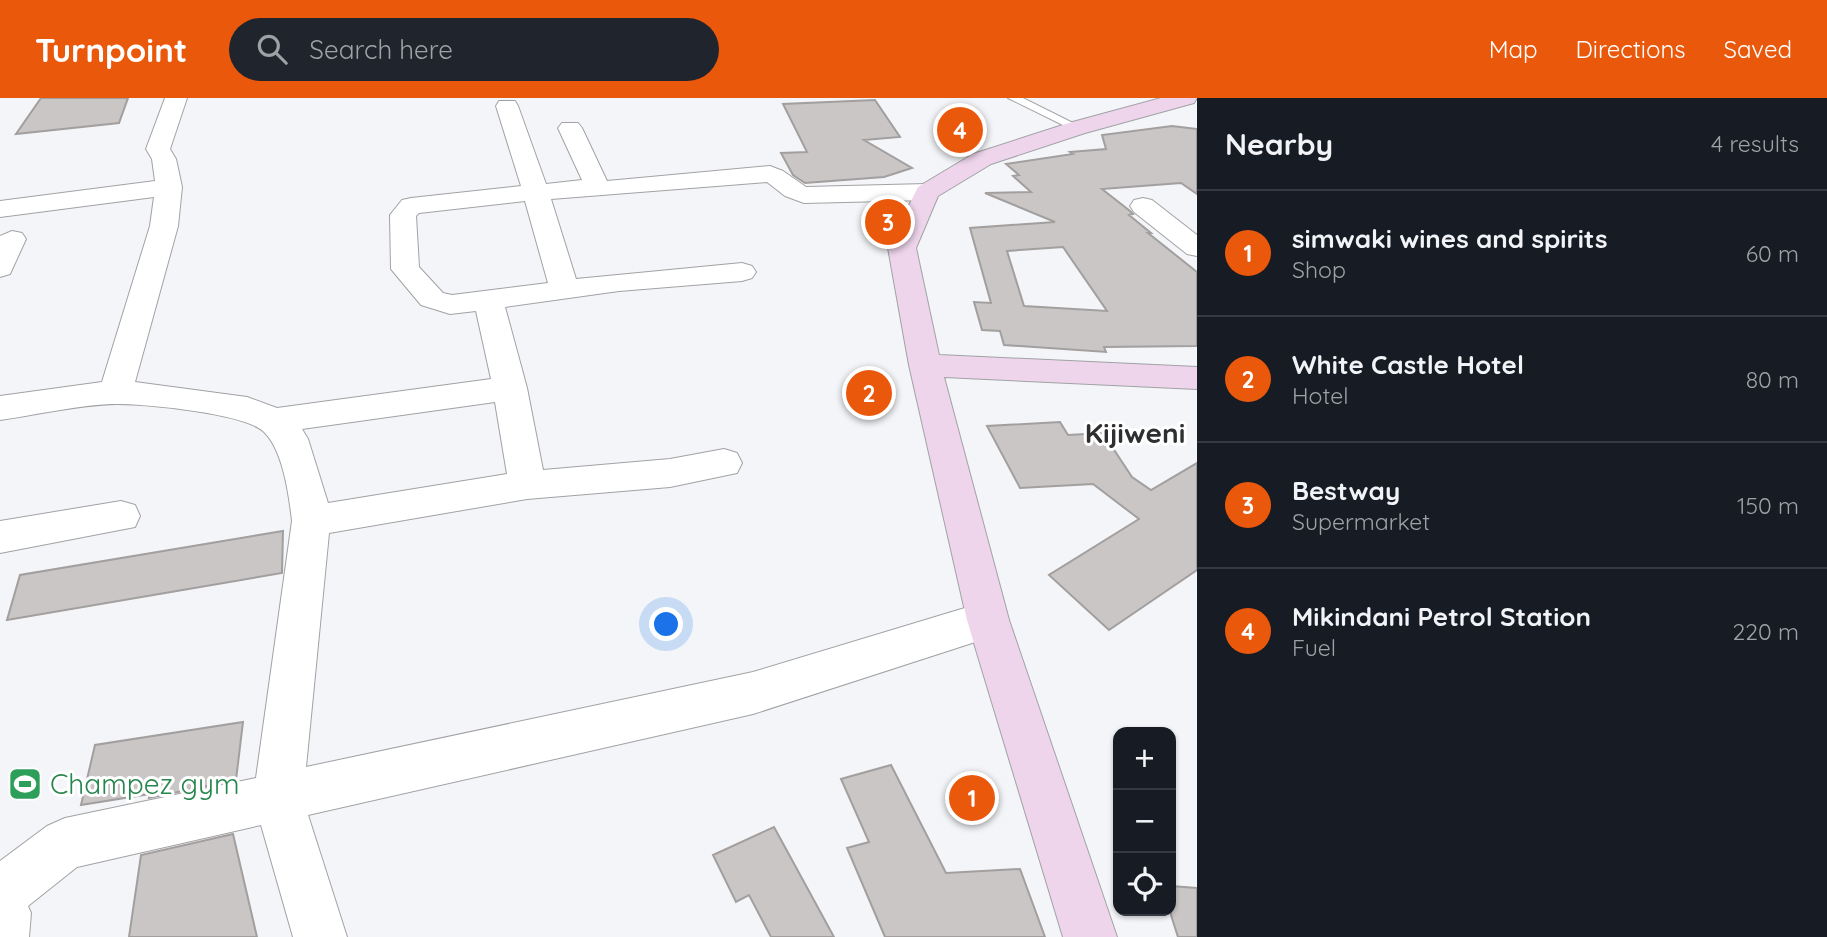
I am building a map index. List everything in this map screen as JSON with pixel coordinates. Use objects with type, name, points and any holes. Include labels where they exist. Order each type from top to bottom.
[{"type":"street","points":[[116,392],[164,226],[169,187],[164,159],[158,149],[175,108],[176,98]]},
{"type":"street","points":[[742,272],[564,289],[489,301],[440,303],[421,289],[405,269],[403,215],[406,209],[416,205],[597,186],[610,190],[770,174],[776,176],[791,191],[804,195],[927,192],[982,159],[1077,128],[1186,98]]},
{"type":"street","points":[[507,106],[564,289]]},
{"type":"street","points":[[570,128],[597,186]]},
{"type":"street","points":[[0,209],[169,187]]},
{"type":"street","points":[[927,192],[902,248],[925,365],[988,620],[1090,937]]},
{"type":"street","points":[[1143,206],[1197,248]]},
{"type":"street","points":[[0,268],[12,239]]},
{"type":"street","points":[[489,301],[510,387],[527,485]]},
{"type":"street","points":[[925,365],[1197,378]]},
{"type":"street","points":[[274,421],[510,387]]},
{"type":"street","points":[[0,408],[116,392],[202,401],[247,409],[274,421],[290,439],[303,472],[311,521],[278,798],[320,937]]},
{"type":"street","points":[[311,521],[527,485],[670,473],[724,463]]},
{"type":"street","points":[[0,537],[121,516]]},
{"type":"street","points":[[0,894],[65,844],[753,693],[988,620]]},
{"type":"street","points":[[0,906],[4,913],[2,937]]},
{"type":"lane","points":[[1014,98],[1077,128]]},
{"type":"building","points":[[41,98],[128,98],[119,123],[16,134]]},
{"type":"building","points":[[875,100],[900,137],[864,140],[912,168],[884,177],[805,183],[793,175],[781,153],[807,152],[783,104]]},
{"type":"building","points":[[1172,126],[1197,129],[1197,194],[1181,183],[1102,189],[1130,211],[1133,214],[1129,215],[1151,233],[1148,233],[1197,272],[1197,346],[1104,347],[1106,352],[1004,345],[1000,331],[982,330],[974,302],[991,303],[970,228],[1055,222],[985,193],[1031,192],[1013,176],[1019,175],[1006,164],[1073,154],[1070,152],[1106,149],[1102,135]],"holes":[[[1063,247],[1107,311],[1024,306],[1007,251]]]},
{"type":"building","points":[[1060,422],[1068,435],[1103,433],[1132,477],[1151,490],[1197,463],[1197,570],[1109,630],[1049,575],[1139,519],[1093,484],[1020,488],[987,426]]},
{"type":"building","points":[[283,531],[282,573],[7,620],[20,575]]},
{"type":"building","points":[[243,722],[236,780],[149,798],[150,794],[81,805],[95,745]]},
{"type":"building","points":[[891,765],[946,873],[1020,869],[1045,937],[885,937],[847,848],[869,842],[841,779]]},
{"type":"building","points":[[774,827],[834,937],[771,937],[749,895],[736,902],[713,855]]},
{"type":"building","points":[[233,834],[257,937],[129,937],[141,855]]},
{"type":"building","points":[[1176,886],[1197,888],[1197,937],[1178,937],[1171,916],[1176,916]]},
{"type":"place","name":"Mikindani Petrol Station","points":[[960,130]]},
{"type":"place","name":"Bestway","points":[[888,222]]},
{"type":"place","name":"White Castle Hotel","points":[[869,393]]},
{"type":"place","name":"Champez gym","points":[[25,784]]},
{"type":"place","name":"simwaki wines and spirits","points":[[972,798]]},
{"type":"district","name":"Kijiweni","points":[[1135,433]]}]
